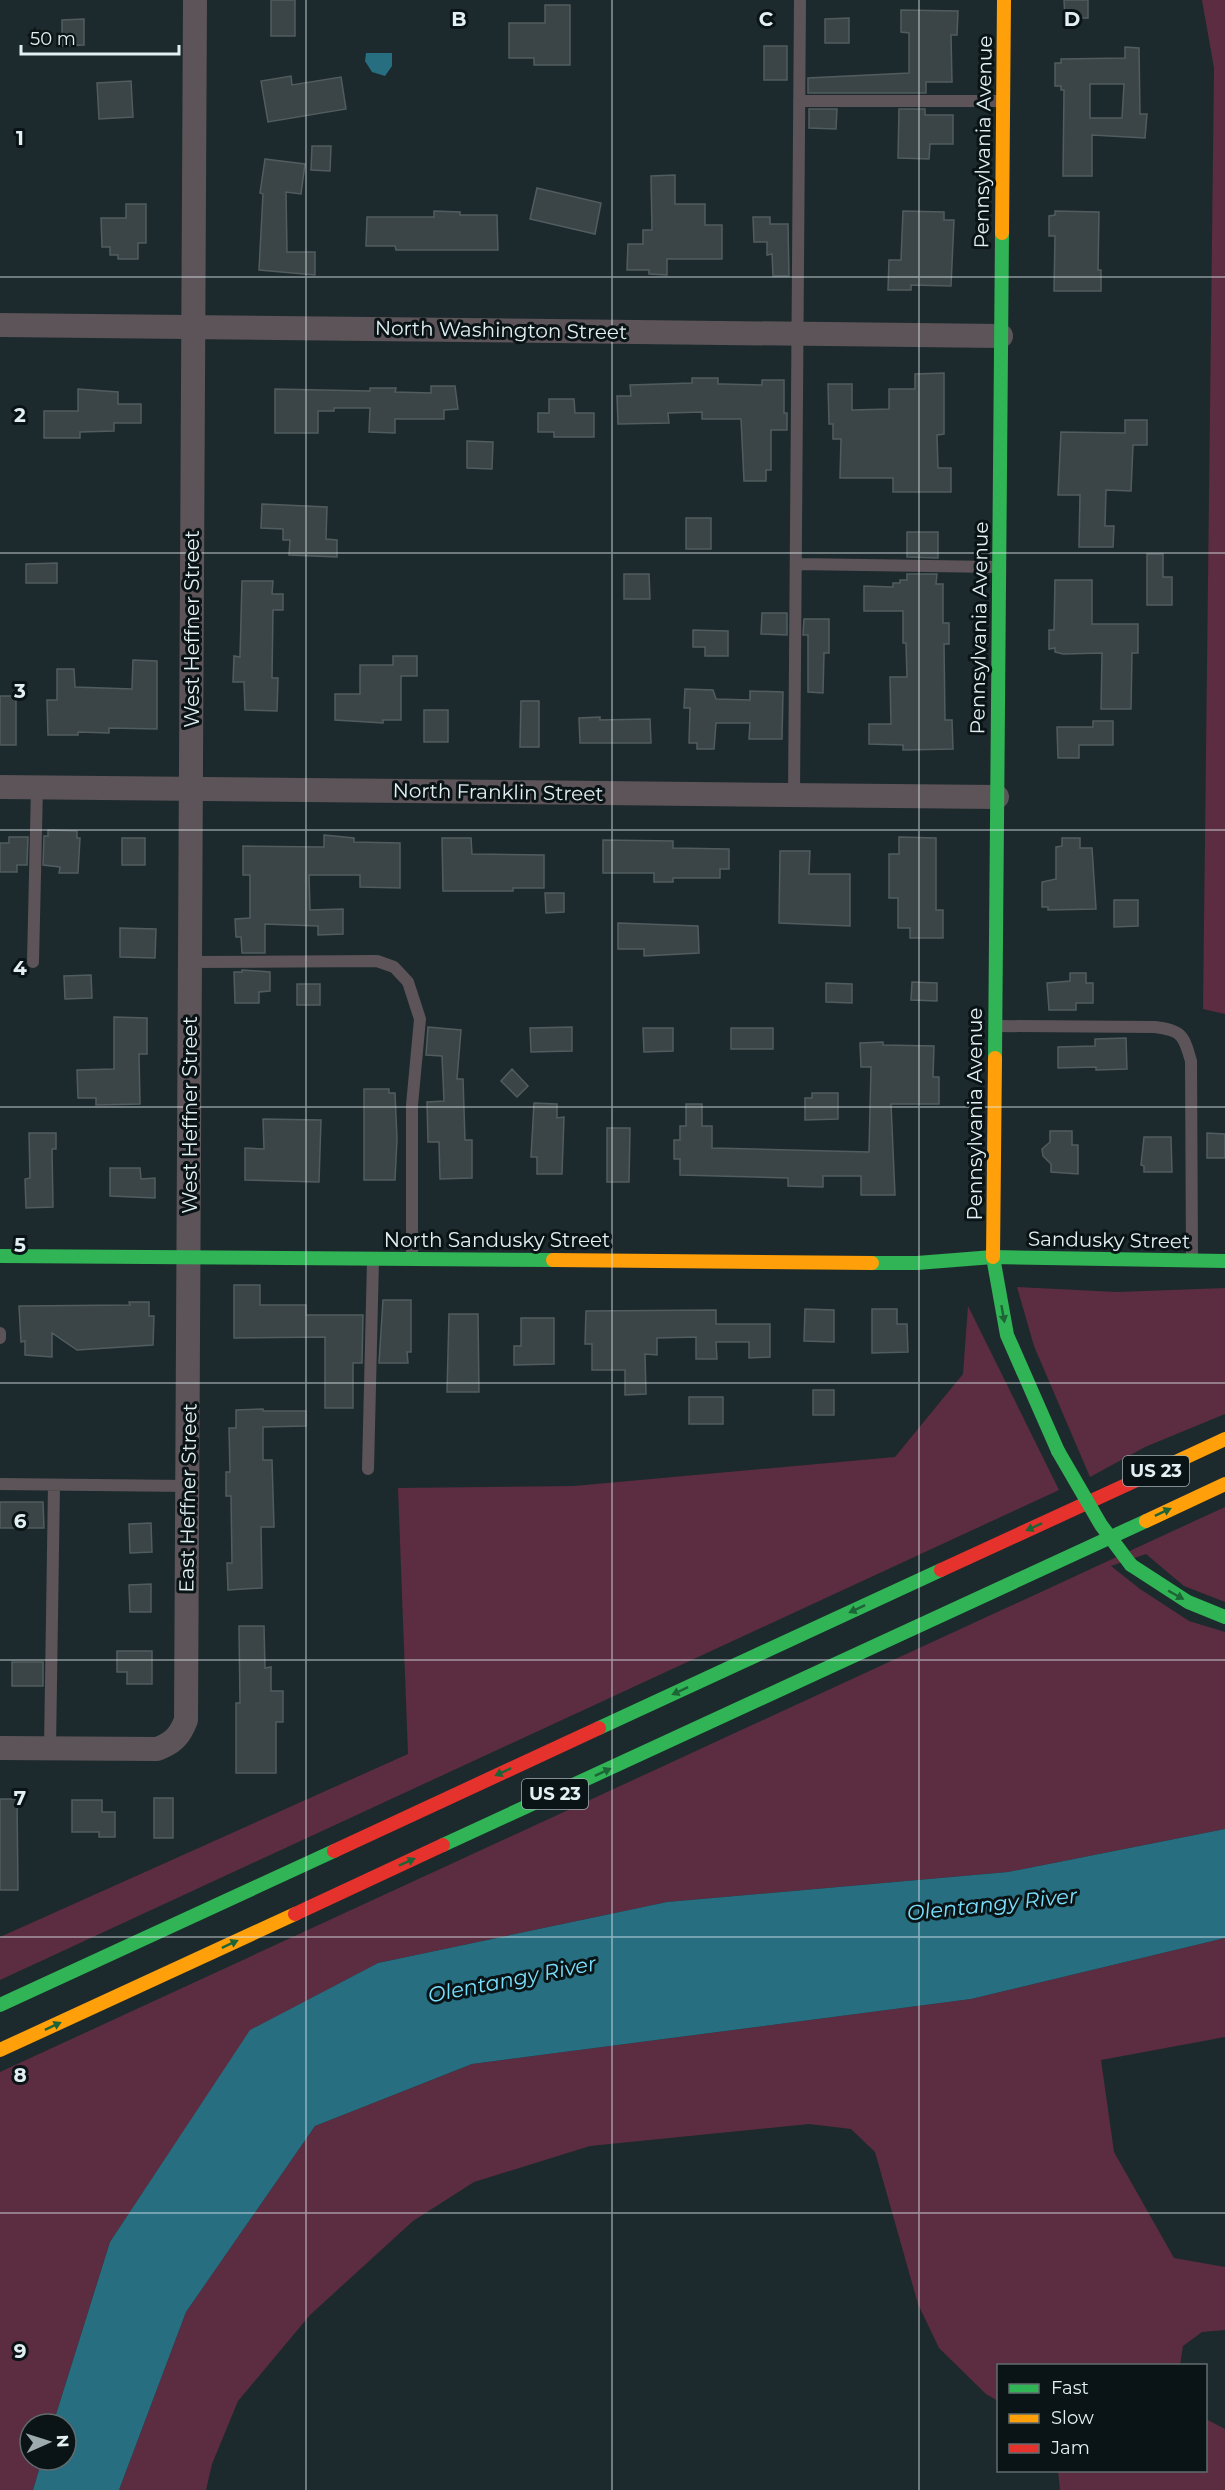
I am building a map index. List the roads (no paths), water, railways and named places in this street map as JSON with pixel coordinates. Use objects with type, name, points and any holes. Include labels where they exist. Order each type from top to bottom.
[{"type":"main road","name":"Pennsylvania Avenue","points":[[1004,0],[993,1257],[1007,1335],[1058,1451],[1101,1526],[1131,1565],[1168,1591],[1206,1612],[1225,1617]]},
{"type":"main road","name":"North Sandusky Street","points":[[0,1256],[917,1263],[993,1257]]},
{"type":"main road","name":"Sandusky Street","points":[[993,1257],[1225,1261]]},
{"type":"main road","name":"US 23","points":[[0,2005],[1225,1439]]},
{"type":"main road","name":"US 23","points":[[0,2050],[1225,1484]]},
{"type":"street","name":"West Heffner Street","points":[[189,1257],[195,0]]},
{"type":"street","name":"North Washington Street","points":[[0,325],[1001,336]]},
{"type":"street","name":"North Franklin Street","points":[[0,787],[997,797]]},
{"type":"street","name":"East Heffner Street","points":[[50,1748],[157,1749],[170,1744],[178,1737],[186,1720],[189,1257]]},
{"type":"street","points":[[0,1748],[50,1748]]},
{"type":"lane","points":[[794,795],[800,0]]},
{"type":"lane","points":[[799,101],[1003,101]]},
{"type":"lane","points":[[797,564],[999,567]]},
{"type":"lane","points":[[33,962],[37,787]]},
{"type":"lane","points":[[191,962],[377,961],[394,968],[408,982],[420,1019],[412,1105],[412,1259]]},
{"type":"lane","points":[[995,1026],[1155,1027],[1174,1029],[1185,1039],[1191,1061],[1192,1262]]},
{"type":"lane","points":[[368,1469],[373,1258]]},
{"type":"lane","points":[[0,1333],[0,1338]]},
{"type":"lane","points":[[0,1484],[189,1486]]},
{"type":"lane","points":[[50,1748],[54,1485]]},
{"type":"water","points":[[366,53],[392,53],[392,66],[385,76],[372,72],[365,61]]},
{"type":"water","name":"Olentangy River","points":[[1225,1829],[1225,1938],[971,1999],[472,2064],[315,2126],[186,2312],[119,2490],[33,2490],[38,2472],[78,2472],[78,2412],[57,2412],[110,2242],[250,2030],[378,1963],[667,1902],[1008,1872]]}]
